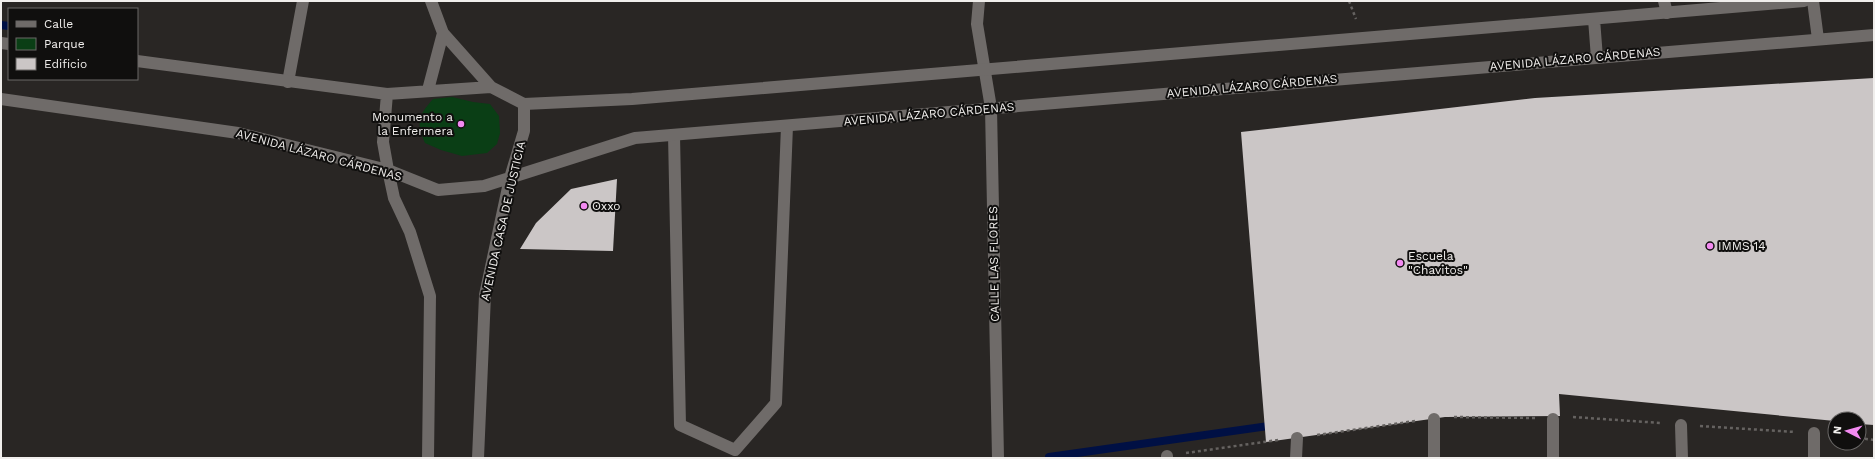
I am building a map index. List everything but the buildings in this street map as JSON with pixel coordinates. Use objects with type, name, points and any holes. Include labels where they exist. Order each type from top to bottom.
[{"type":"main road","points":[[288,82],[303,1]]},
{"type":"main road","points":[[431,1],[443,33],[491,87],[524,104],[632,99],[1804,1]]},
{"type":"main road","name":"CALLE LAS FLORES","points":[[979,1],[977,24],[991,108],[998,458]]},
{"type":"main road","points":[[1664,1],[1667,13]]},
{"type":"main road","points":[[1813,1],[1818,39]]},
{"type":"main road","points":[[1594,19],[1597,58]]},
{"type":"main road","points":[[428,90],[443,33]]},
{"type":"main road","name":"AVENIDA LÁZARO CÁRDENAS","points":[[1,99],[238,133],[388,170],[438,190],[484,186],[635,138],[1874,34]]},
{"type":"main road","points":[[138,61],[387,94],[428,90],[491,87]]},
{"type":"main road","points":[[387,94],[383,142],[388,170],[394,198],[410,232],[430,296],[428,458]]},
{"type":"main road","name":"AVENIDA CASA DE JUSTICIA","points":[[478,458],[484,295],[510,178],[524,131],[524,104]]},
{"type":"main road","points":[[674,135],[680,425],[735,450],[776,403],[787,126]]},
{"type":"main road","points":[[1434,419],[1434,458]]},
{"type":"main road","points":[[1552,458],[1553,419]]},
{"type":"main road","points":[[1681,425],[1682,458]]},
{"type":"main road","points":[[1814,434],[1814,458]]},
{"type":"main road","points":[[1296,458],[1297,438]]},
{"type":"path","points":[[1167,457],[1445,417],[1537,418]]},
{"type":"green space","points":[[452,97],[490,104],[499,116],[500,133],[497,144],[487,153],[462,156],[441,150],[425,143],[420,130],[420,120],[424,110],[433,99]]},
{"type":"waterway","points":[[1,25],[8,26]]},
{"type":"waterway","points":[[1049,457],[1276,425]]},
{"type":"place","name":"Monumento a la Enfermera","points":[[461,124]]},
{"type":"place","name":"Oxxo","points":[[584,206]]},
{"type":"place","name":"IMMS 14","points":[[1710,246]]},
{"type":"place","name":"Escuela \"Chavitos\"","points":[[1400,263]]}]
